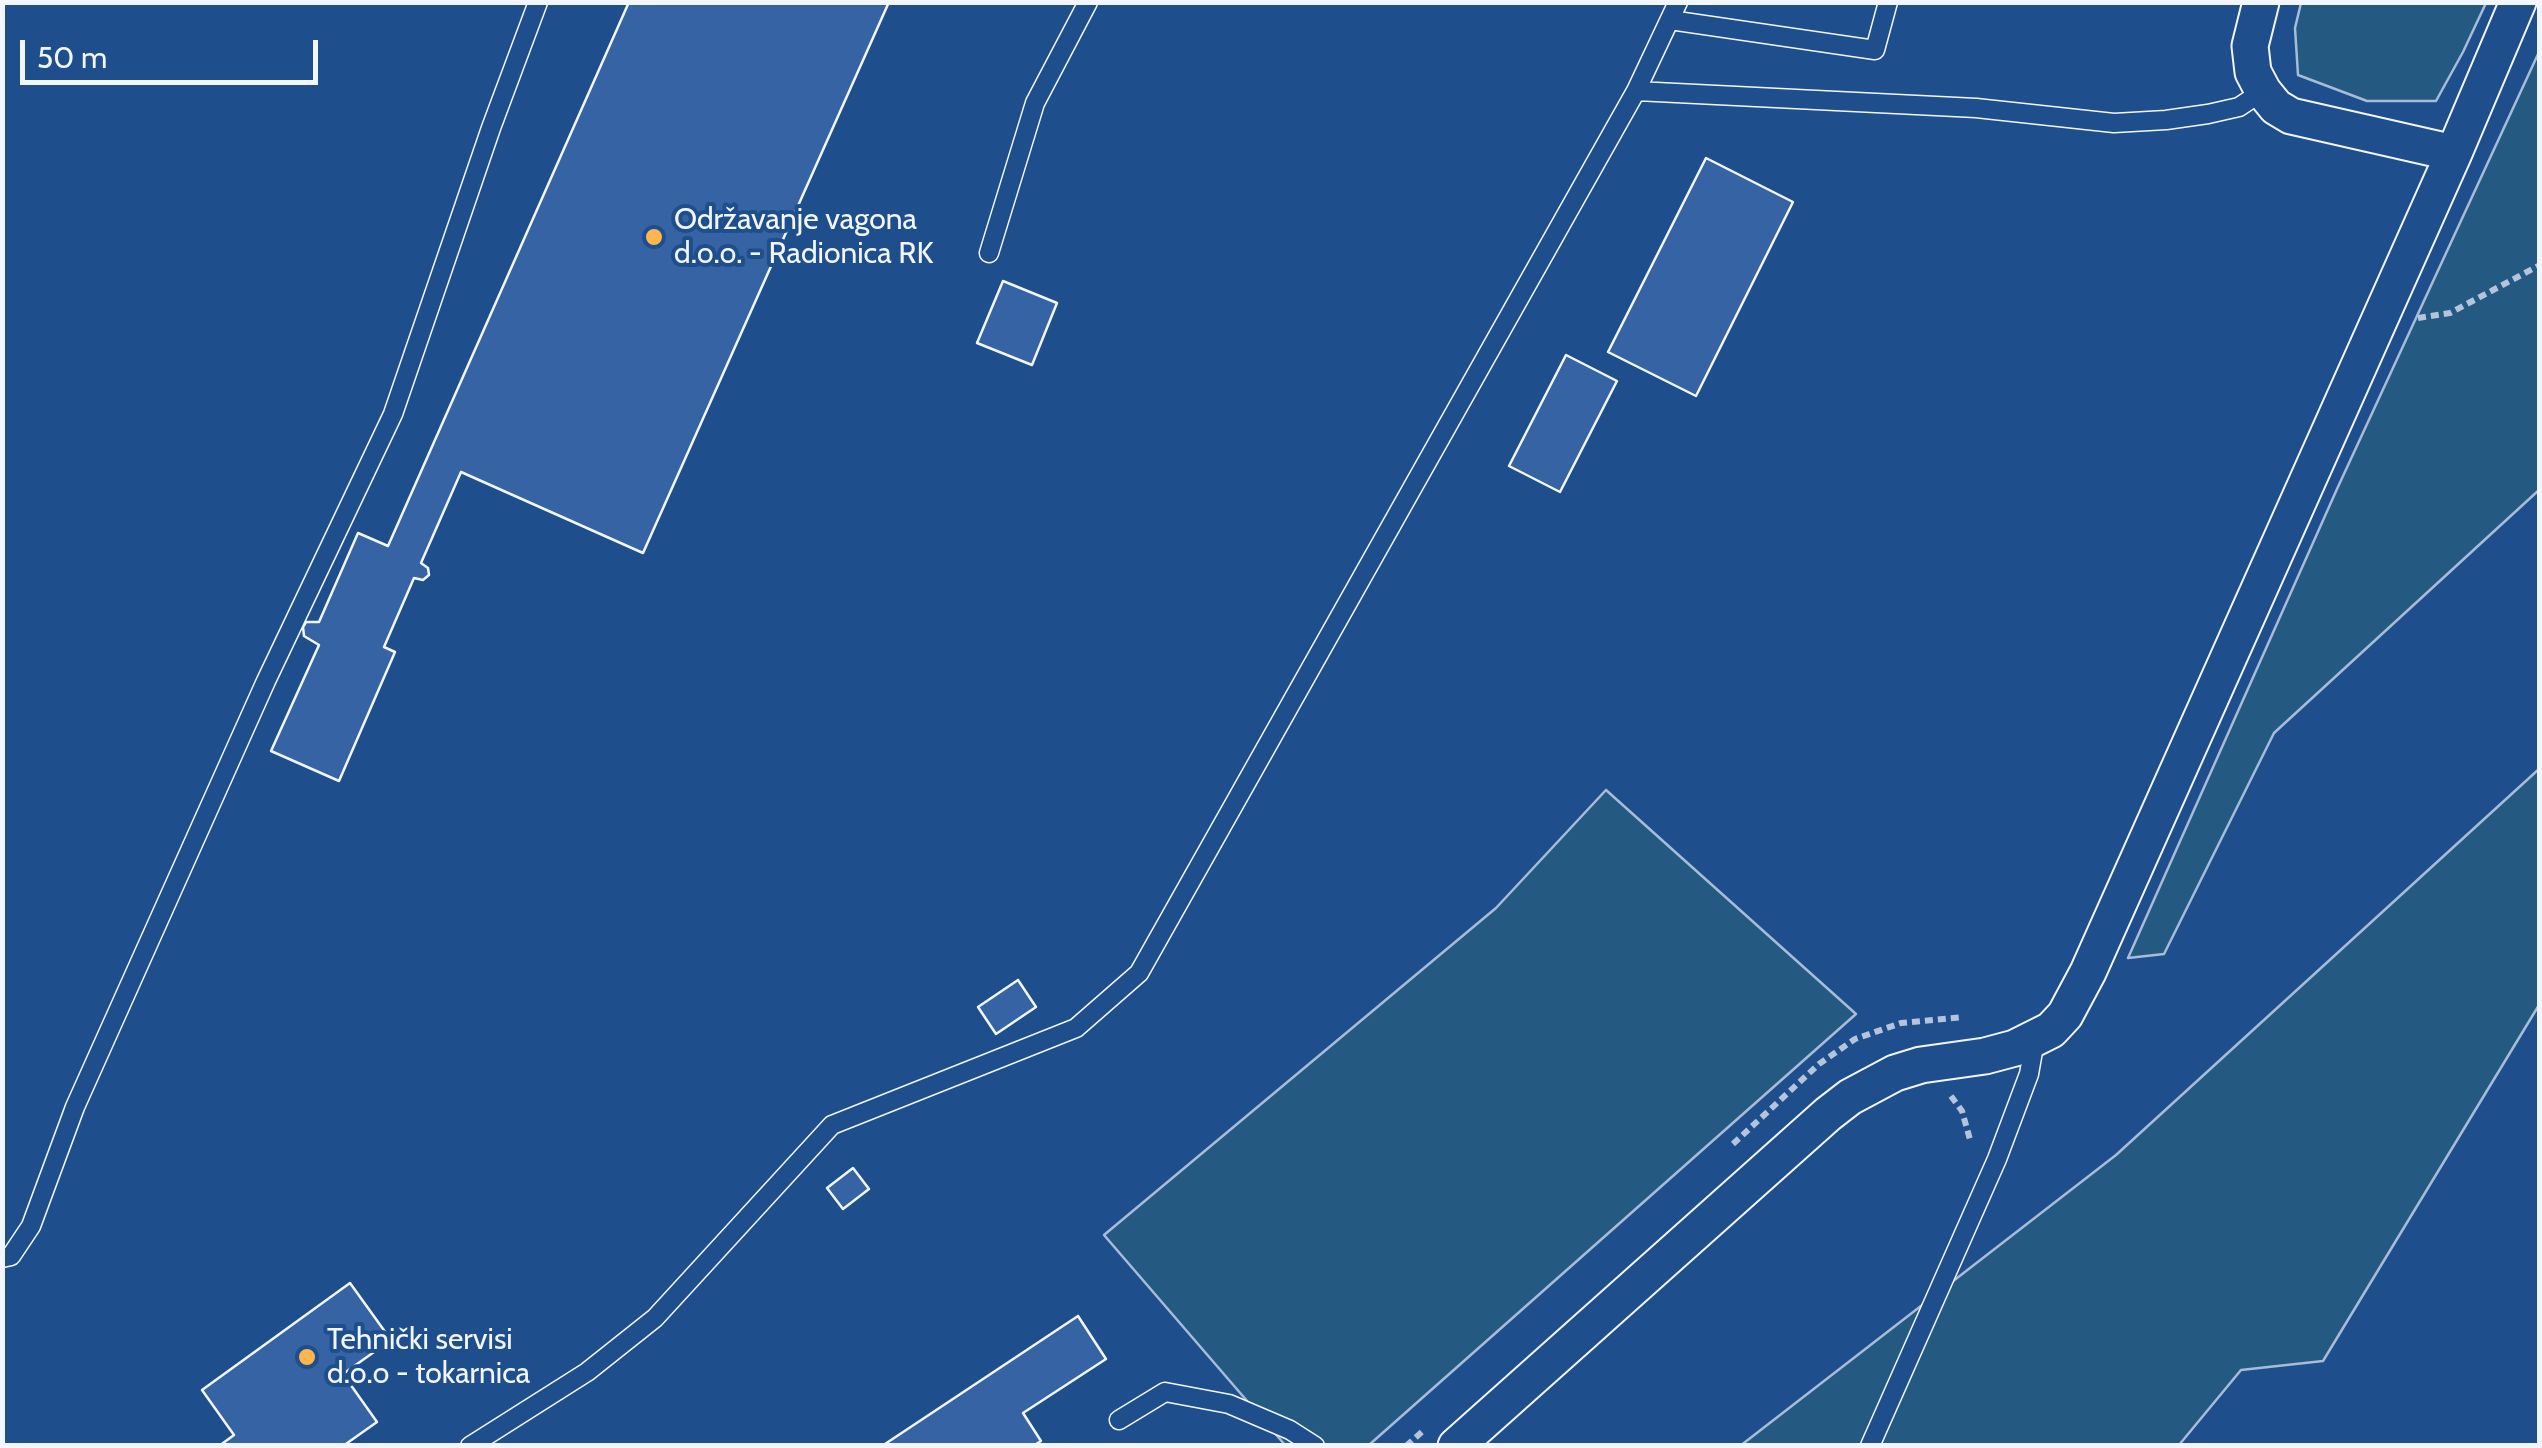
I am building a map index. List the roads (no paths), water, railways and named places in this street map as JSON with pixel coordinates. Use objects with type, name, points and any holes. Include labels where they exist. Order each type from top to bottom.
[{"type":"street","points":[[2261,2],[2250,46],[2253,72],[2276,107],[2291,116],[2454,153]]},
{"type":"street","points":[[1456,1446],[1850,1097],[1895,1073],[1985,1056],[2035,1040],[2065,1015],[2088,972],[2518,2]]},
{"type":"lane","points":[[2,1258],[11,1256],[31,1226],[75,1107],[274,663],[393,414],[538,2]]},
{"type":"lane","points":[[989,253],[1035,103],[1088,2]]},
{"type":"lane","points":[[470,1446],[588,1372],[655,1318],[832,1125],[1076,1028],[1139,973],[1636,91],[1678,2]]},
{"type":"lane","points":[[1670,20],[1875,50],[1888,2]]},
{"type":"lane","points":[[1636,91],[1976,108],[2114,123],[2208,114],[2239,106],[2263,91]]},
{"type":"lane","points":[[1870,1446],[1997,1159],[2029,1074],[2035,1040]]},
{"type":"lane","points":[[1119,1420],[1165,1392],[1228,1404],[1290,1430],[1315,1446]]},
{"type":"place","name":"Održavanje vagona d.o.o. - Radionica RK","points":[[654,237]]},
{"type":"place","name":"Tehnički servisi d.o.o - tokarnica","points":[[307,1357]]}]
